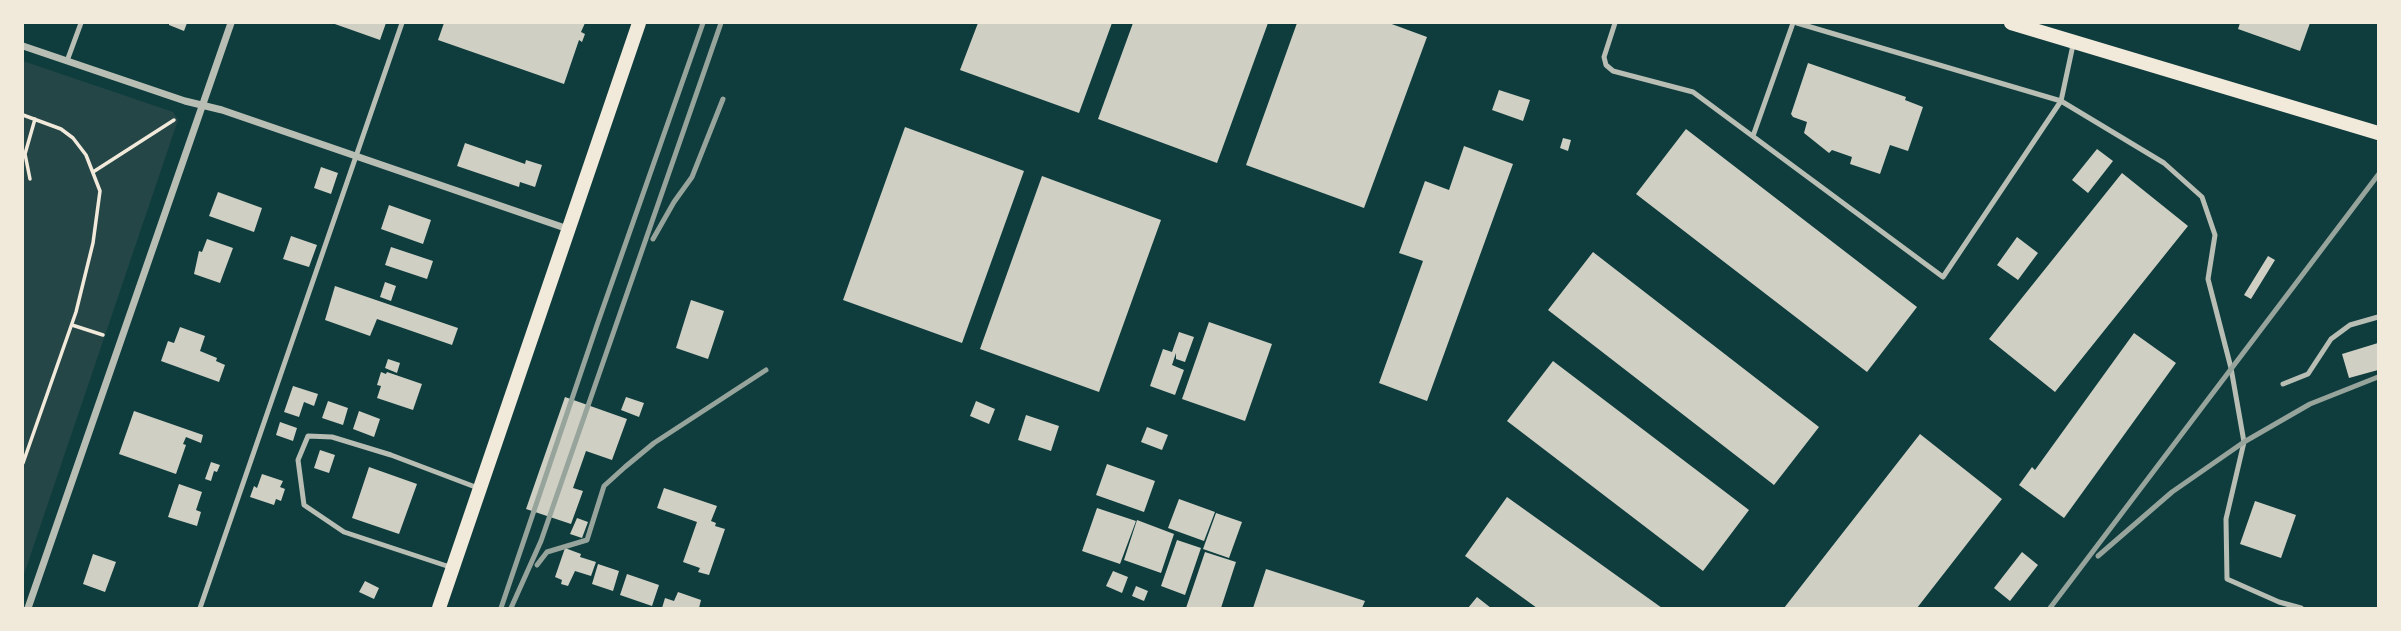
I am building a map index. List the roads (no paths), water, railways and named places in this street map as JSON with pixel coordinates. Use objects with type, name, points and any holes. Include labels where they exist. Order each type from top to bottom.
[{"type":"main road","points":[[439,608],[639,23]]},
{"type":"main road","points":[[2011,23],[2378,133]]},
{"type":"street","points":[[28,608],[231,23]]},
{"type":"street","points":[[23,46],[222,110],[569,229]]},
{"type":"lane","points":[[67,61],[81,23]]},
{"type":"lane","points":[[200,608],[401,23]]},
{"type":"lane","points":[[1615,23],[1604,57],[1606,65],[1613,71],[1693,92],[1943,277],[2062,101],[2074,42]]},
{"type":"lane","points":[[1753,136],[1795,23],[2062,101],[2164,163],[2203,197],[2215,235],[2208,279],[2231,369],[2244,442],[2226,519],[2227,579],[2301,608]]},
{"type":"lane","points":[[2283,384],[2308,374],[2331,339],[2350,325],[2378,317]]},
{"type":"lane","points":[[453,569],[344,533],[304,505],[298,460],[308,436],[332,437],[391,455],[480,488]]},
{"type":"lane","points":[[2269,608],[2273,599]]},
{"type":"railway","points":[[501,608],[703,23]]},
{"type":"railway","points":[[511,608],[541,541],[721,23]]},
{"type":"railway","points":[[653,239],[692,177],[723,99]]},
{"type":"railway","points":[[2050,608],[2378,175]]},
{"type":"railway","points":[[537,565],[547,552],[587,540],[604,486],[625,467],[654,443],[766,370]]},
{"type":"railway","points":[[2098,556],[2172,492],[2244,442],[2310,404],[2378,377]]}]
